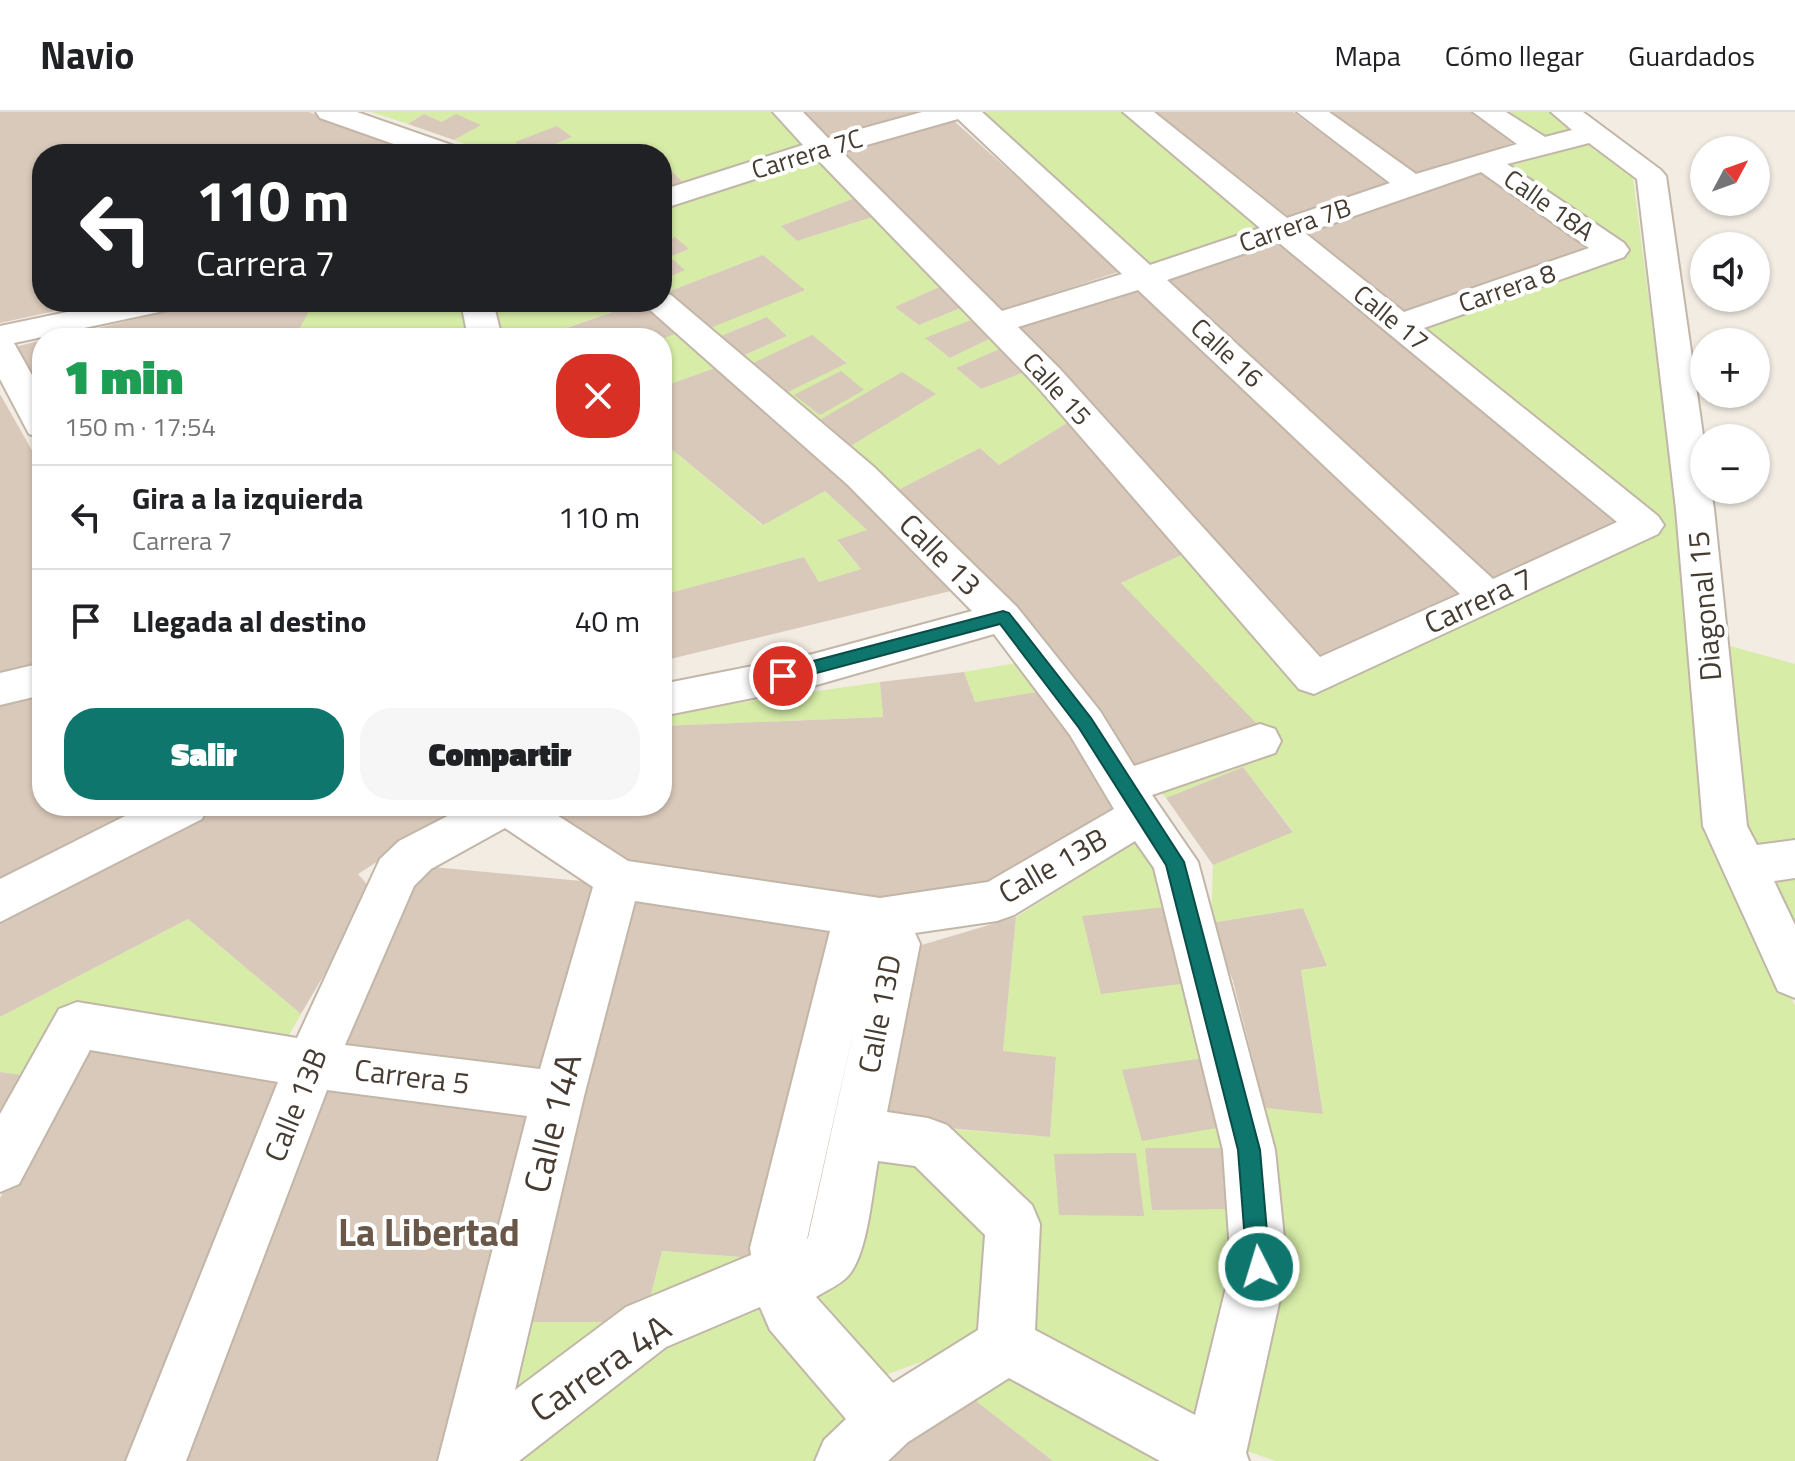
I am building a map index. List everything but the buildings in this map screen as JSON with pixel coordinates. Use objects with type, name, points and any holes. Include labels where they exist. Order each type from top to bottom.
[{"type":"street","points":[[330,112],[421,144]]},
{"type":"street","name":"Calle 15","points":[[787,112],[997,323],[1314,678]]},
{"type":"street","name":"Carrera 7C","points":[[672,197],[823,148],[953,112]]},
{"type":"street","name":"Calle 16","points":[[966,112],[1487,596]]},
{"type":"street","name":"Calle 17","points":[[1137,112],[1645,525]]},
{"type":"street","points":[[1311,112],[1412,185]]},
{"type":"street","points":[[1487,112],[1539,146]]},
{"type":"street","points":[[1565,112],[1595,133]]},
{"type":"street","name":"Carrera 7B","points":[[997,323],[1146,277],[1484,161],[1595,133]]},
{"type":"street","name":"Diagonal 15","points":[[1595,133],[1651,176],[1695,509],[1725,826],[1795,976]]},
{"type":"street","name":"Calle 18A","points":[[1484,161],[1613,250]]},
{"type":"street","name":"Carrera 8","points":[[1400,325],[1613,250]]},
{"type":"street","points":[[38,328],[114,312]]},
{"type":"street","name":"Calle 13","points":[[672,312],[861,476],[1003,617],[1085,723],[1175,862],[1249,1150],[1259,1267],[1216,1460]]},
{"type":"street","points":[[0,336],[32,329]]},
{"type":"street","points":[[0,347],[32,407]]},
{"type":"street","name":"Carrera 7","points":[[1314,678],[1645,525]]},
{"type":"street","points":[[672,698],[813,670],[1003,617]]},
{"type":"street","points":[[0,689],[32,681]]},
{"type":"street","name":"Calle 13B","points":[[522,816],[618,879],[880,918],[997,901],[1133,801],[1260,741]]},
{"type":"street","points":[[0,902],[167,816]]},
{"type":"street","name":"Calle 13B","points":[[156,1461],[311,1064],[396,873],[415,855],[488,816]]},
{"type":"street","points":[[1744,866],[1795,859]]},
{"type":"street","name":"Calle 14A","points":[[469,1461],[558,1096],[618,879]]},
{"type":"street","name":"Calle 13D","points":[[880,918],[896,944],[857,1133],[834,1246],[821,1262],[785,1284],[777,1248],[850,939],[880,918]]},
{"type":"street","name":"Carrera 5","points":[[0,1166],[77,1025],[311,1064],[558,1096]]},
{"type":"street","points":[[857,1133],[928,1143],[1013,1224],[1006,1346]]},
{"type":"street","name":"Carrera 4A","points":[[469,1461],[646,1327],[760,1279],[785,1284]]},
{"type":"street","points":[[785,1284],[790,1310],[887,1421]]},
{"type":"street","points":[[1006,1346],[1069,1377],[1216,1460]]},
{"type":"street","points":[[845,1461],[887,1421],[1006,1346]]},
{"type":"green space","points":[[371,112],[779,112],[810,144],[684,183],[672,172],[672,144],[465,144],[454,140],[480,125],[442,122],[424,114],[408,124]]},
{"type":"green space","points":[[1122,112],[1266,227],[1147,267],[978,114]]},
{"type":"green space","points":[[1494,112],[1557,112],[1583,130],[1537,141]]},
{"type":"green space","points":[[1590,141],[1633,178],[1679,531],[1712,820],[1795,1006],[1795,1461],[1276,1461],[1244,1450],[1281,1258],[1265,1108],[1323,1113],[1301,970],[1327,966],[1303,908],[1211,923],[1213,865],[1293,831],[1243,767],[1166,798],[1140,771],[1256,724],[1121,583],[1190,551],[1411,325],[1502,164]]},
{"type":"green space","points":[[820,156],[860,196],[781,226],[797,241],[879,215],[946,284],[896,307],[919,325],[968,305],[979,317],[926,339],[950,358],[997,335],[1006,346],[956,368],[981,389],[1027,371],[1072,420],[999,465],[980,448],[898,490],[849,447],[935,394],[818,421],[784,394],[847,362],[812,336],[749,365],[740,357],[787,336],[767,317],[716,338],[705,330],[802,288],[763,255],[672,290],[672,256],[689,249],[672,245],[672,202]]},
{"type":"green space","points":[[308,312],[465,312],[468,328],[299,328]]},
{"type":"green space","points":[[492,312],[612,312],[565,328],[496,328]]},
{"type":"green space","points":[[675,334],[715,368],[672,383],[672,335]]},
{"type":"green space","points":[[672,449],[762,525],[825,491],[867,530],[837,541],[861,569],[819,582],[804,557],[672,592]]},
{"type":"green space","points":[[1719,643],[1795,664],[1795,950],[1734,819]]},
{"type":"green space","points":[[1029,661],[1049,690],[975,702],[964,672]]},
{"type":"green space","points":[[880,682],[883,717],[672,726],[672,713]]},
{"type":"green space","points":[[1145,836],[1239,1140],[1242,1261],[1200,1430],[1022,1338],[1026,1215],[939,1128],[1050,1137],[1056,1058],[1003,1051],[1016,917]]},
{"type":"green space","points":[[188,919],[301,1014],[282,1047],[37,1077],[0,1072],[0,1017]]},
{"type":"green space","points":[[866,1147],[923,1151],[1000,1230],[993,1336],[871,1380],[807,1311]]},
{"type":"green space","points":[[662,1251],[768,1259],[493,1435],[521,1322],[644,1321]]},
{"type":"green space","points":[[761,1293],[869,1420],[824,1461],[493,1461],[654,1335]]},
{"type":"green space","points":[[1007,1358],[1183,1461],[1053,1461],[962,1390]]},
{"type":"district","name":"La Libertad","points":[[429,1233]]},
{"type":"route","points":[[783,676],[1003,617],[1085,723],[1141,815],[1175,862],[1249,1150],[1259,1267]]}]
